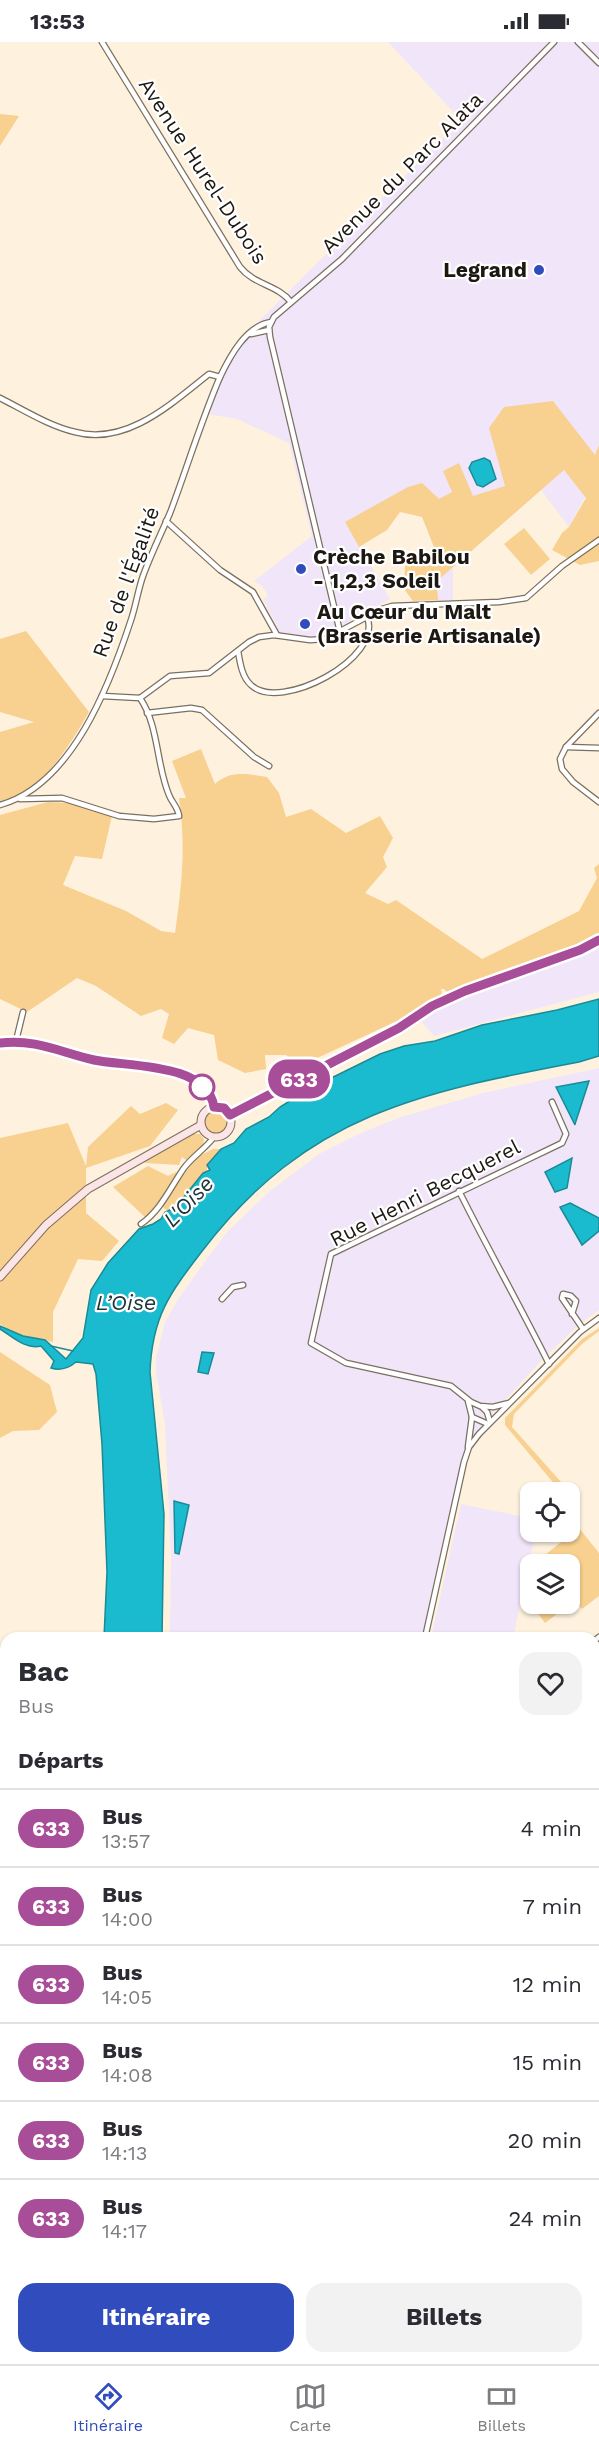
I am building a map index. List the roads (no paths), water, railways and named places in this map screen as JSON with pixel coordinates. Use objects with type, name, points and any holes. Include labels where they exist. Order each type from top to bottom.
[{"type":"main road","points":[[230,1115],[399,1028],[432,1006],[465,991],[580,950],[599,940]]},
{"type":"main road","points":[[0,1043],[16,1041],[44,1044],[96,1060],[174,1071],[193,1080],[211,1093],[214,1107]]},
{"type":"main road","points":[[0,1278],[46,1225],[88,1188],[201,1125],[205,1111],[214,1107],[224,1108],[230,1115],[230,1129],[224,1136],[214,1137],[206,1133],[201,1125]]},
{"type":"street","name":"Avenue Hurel-Dubois","points":[[102,42],[240,267],[253,280],[283,293],[291,302]]},
{"type":"street","name":"Avenue du Parc Alata","points":[[244,340],[257,327],[271,322],[338,262],[554,42]]},
{"type":"street","points":[[578,42],[599,63]]},
{"type":"street","points":[[271,322],[269,330],[340,632]]},
{"type":"street","points":[[244,340],[254,333],[269,330]]},
{"type":"street","name":"Rue de l'Égalité","points":[[0,805],[19,799],[37,787],[64,759],[84,731],[102,696],[131,622],[144,574],[220,377],[230,358],[244,340]]},
{"type":"street","points":[[0,398],[64,429],[81,434],[100,435],[120,432],[139,423],[182,396],[209,374],[220,377]]},
{"type":"street","points":[[166,521],[220,570],[253,592],[278,635]]},
{"type":"street","points":[[102,696],[140,698],[171,676],[209,673],[259,637],[278,635],[317,640],[328,638],[392,606],[524,598],[530,596],[562,566],[598,543]]},
{"type":"street","points":[[237,651],[243,673],[253,687],[266,692],[297,689],[325,678],[341,668],[357,652],[364,644],[370,627],[367,617]]},
{"type":"street","points":[[19,799],[58,798],[119,816],[154,819],[179,816],[168,794],[147,712],[140,698]]},
{"type":"street","points":[[147,712],[191,708],[202,710],[254,757],[269,766]]},
{"type":"street","points":[[599,712],[566,747],[560,759],[563,771],[578,787],[599,802]]},
{"type":"street","points":[[566,747],[599,748]]},
{"type":"street","points":[[16,1041],[23,1012]]},
{"type":"street","name":"Rue Henri Becquerel","points":[[466,1399],[448,1385],[346,1363],[311,1343],[331,1254],[563,1142],[565,1132],[552,1102]]},
{"type":"street","points":[[141,1224],[153,1216],[194,1156],[214,1137]]},
{"type":"street","points":[[459,1191],[498,1270],[521,1308],[549,1364]]},
{"type":"street","points":[[222,1299],[233,1287],[243,1285]]},
{"type":"street","points":[[572,1314],[584,1329]]},
{"type":"street","points":[[469,1448],[509,1403],[584,1329],[599,1318]]},
{"type":"street","points":[[466,1399],[487,1412],[489,1423]]},
{"type":"street","points":[[426,1632],[469,1448],[472,1417],[466,1399]]},
{"type":"street","points":[[471,1410],[480,1406],[493,1407],[509,1403]]},
{"type":"street","points":[[472,1417],[489,1423]]},
{"type":"water","points":[[484,458],[490,461],[496,479],[483,487],[477,485],[469,468],[472,462]]},
{"type":"water","name":"L’Oise","points":[[599,999],[599,1056],[468,1085],[418,1099],[371,1116],[326,1139],[283,1167],[243,1204],[181,1279],[159,1320],[151,1352],[150,1372],[164,1514],[162,1632],[104,1632],[107,1572],[102,1444],[96,1374],[93,1364],[76,1362],[65,1368],[51,1368],[54,1361],[41,1346],[35,1347],[20,1342],[0,1329],[0,1326],[23,1336],[45,1340],[66,1359],[83,1338],[91,1290],[108,1263],[139,1229],[153,1224],[161,1219],[165,1212],[175,1208],[203,1173],[210,1170],[207,1165],[221,1149],[234,1143],[246,1129],[269,1117],[307,1090],[380,1054],[404,1046],[435,1041],[482,1025]]},
{"type":"water","points":[[589,1081],[575,1124],[575,1125],[556,1087]]},
{"type":"water","points":[[572,1158],[567,1188],[555,1192],[545,1172]]},
{"type":"water","points":[[570,1203],[599,1218],[599,1231],[582,1245],[560,1207]]},
{"type":"water","points":[[202,1352],[214,1353],[208,1374],[198,1372]]},
{"type":"water","points":[[174,1501],[189,1505],[179,1554],[175,1553]]},
{"type":"waterway","points":[[51,1346],[73,1351]]},
{"type":"place","name":"Legrand","points":[[539,270]]},
{"type":"place","name":"Crèche Babilou - 1,2,3 Soleil","points":[[301,569]]},
{"type":"place","name":"Au Cœur du Malt (Brasserie Artisanale)","points":[[305,624]]},
{"type":"water label","name":"L'Oise","points":[[188,1201]]}]
